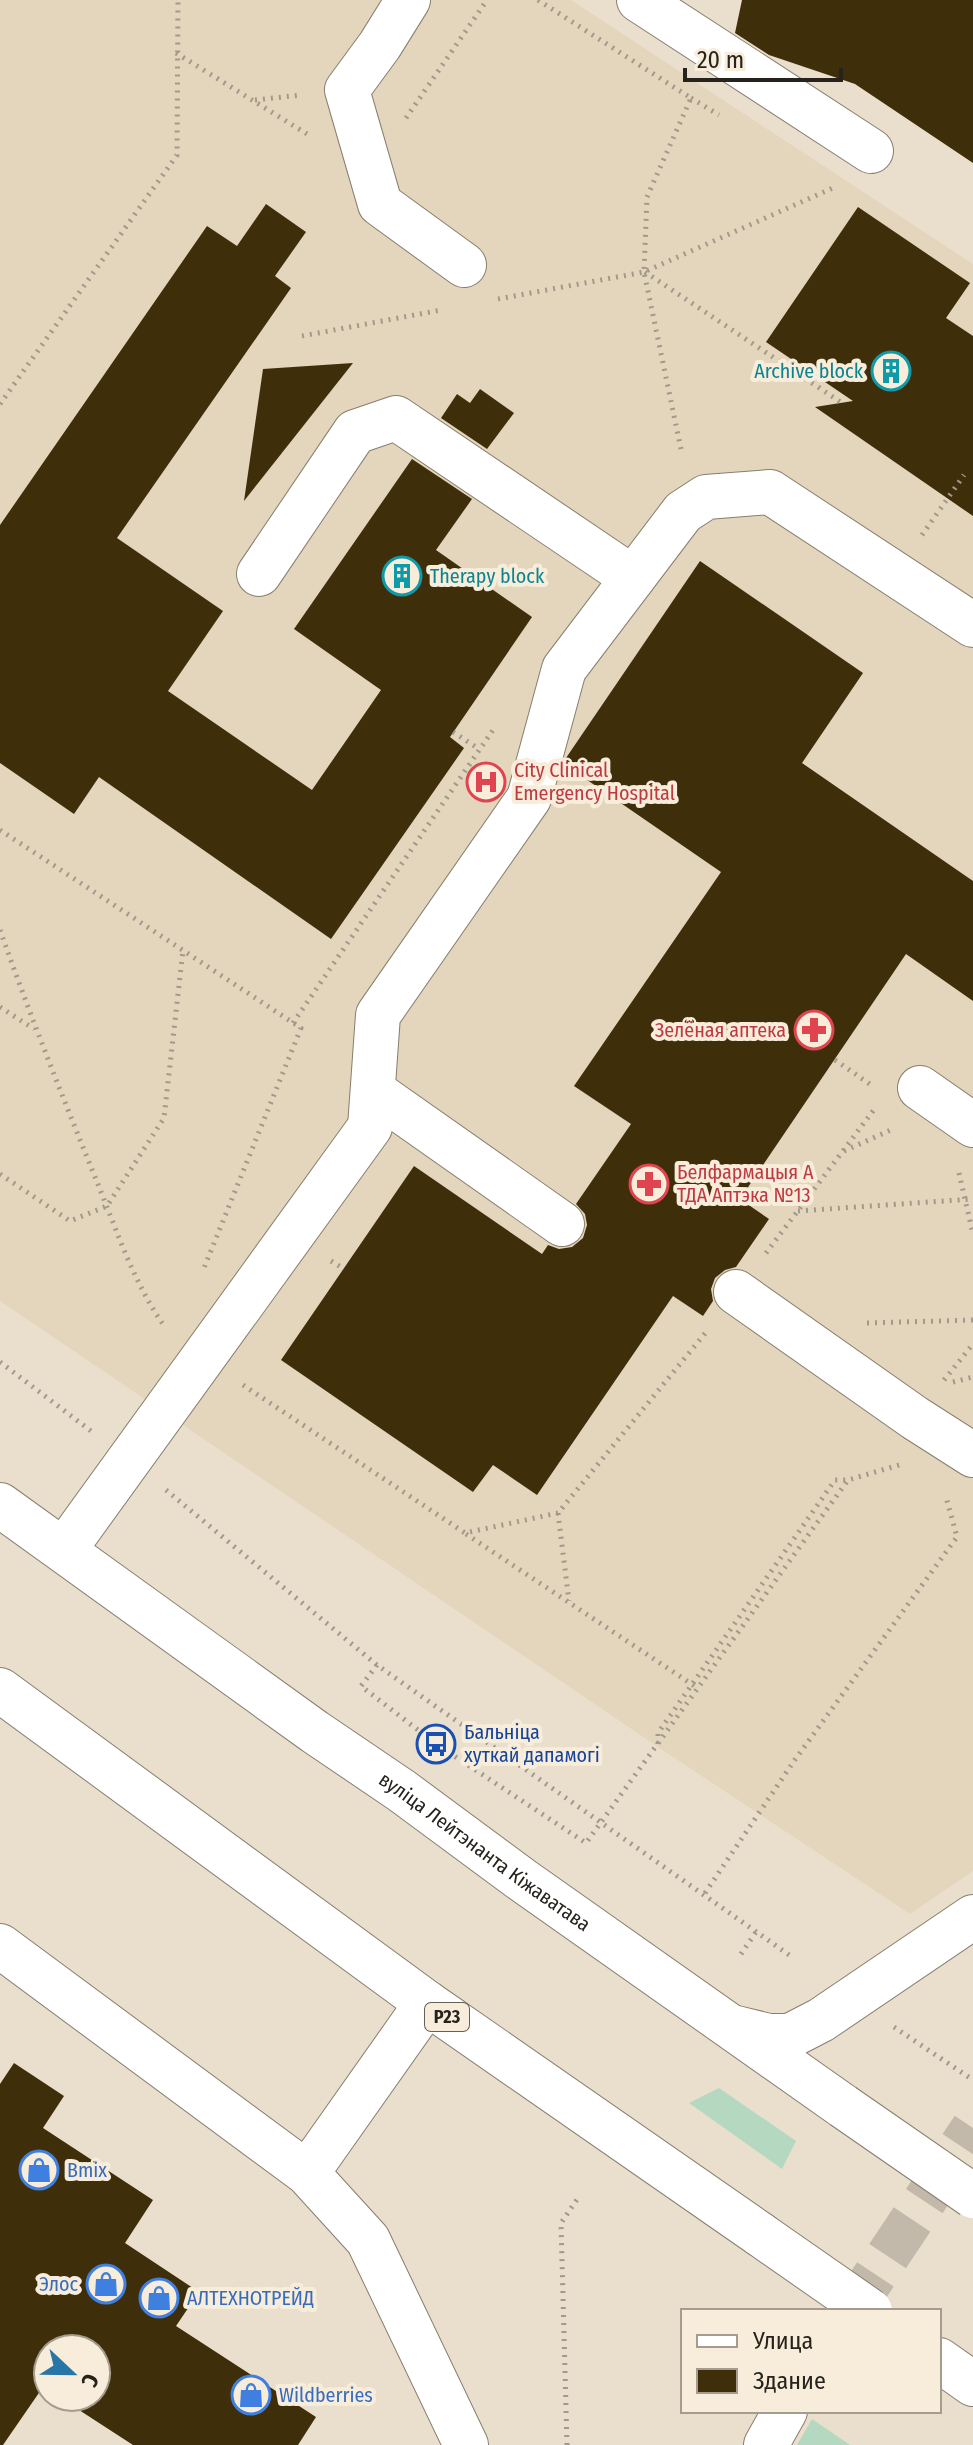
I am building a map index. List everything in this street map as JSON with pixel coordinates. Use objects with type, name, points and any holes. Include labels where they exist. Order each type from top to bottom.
[{"type":"main road","points":[[408,0],[347,90],[380,204],[464,265]]},
{"type":"main road","points":[[639,0],[871,151]]},
{"type":"main road","points":[[259,574],[355,432],[396,418],[633,578]]},
{"type":"main road","points":[[64,1550],[370,1127],[378,1015],[529,798],[564,669],[683,512],[706,497],[770,492],[973,625]]},
{"type":"main road","points":[[373,1091],[562,1224]]},
{"type":"main road","points":[[903,1091],[973,1125]]},
{"type":"main road","points":[[724,1309],[915,1418],[973,1455]]},
{"type":"main road","name":"вуліца Лейтэнанта Кіжаватава","points":[[0,1505],[727,2026],[973,2196]]},
{"type":"main road","name":"Р23","points":[[0,1690],[427,2003],[867,2309]]},
{"type":"main road","points":[[727,2026],[769,2036],[790,2036],[821,2020],[973,1917]]},
{"type":"main road","points":[[0,1946],[307,2173],[368,2240],[466,2445]]},
{"type":"main road","points":[[307,2173],[427,2003]]},
{"type":"main road","points":[[766,2445],[784,2413]]},
{"type":"path","points":[[0,404],[177,155],[175,52],[178,0]]},
{"type":"path","points":[[175,52],[369,172],[487,0]]},
{"type":"path","points":[[538,0],[691,98],[647,197],[644,272]]},
{"type":"path","points":[[644,272],[836,186]]},
{"type":"path","points":[[644,272],[842,403]]},
{"type":"path","points":[[921,537],[964,475]]},
{"type":"path","points":[[453,732],[479,749]]},
{"type":"path","points":[[0,830],[301,1028],[203,1269]]},
{"type":"path","points":[[0,930],[35,1030],[133,1269],[157,1316]]},
{"type":"path","points":[[0,1174],[70,1221],[107,1206],[164,1118],[183,950]]},
{"type":"path","points":[[0,1007],[35,1030]]},
{"type":"path","points":[[835,1060],[903,1091]]},
{"type":"path","points":[[465,1533],[558,1513],[724,1309],[877,1106]]},
{"type":"path","points":[[798,1211],[973,1199]]},
{"type":"path","points":[[861,1323],[973,1320]]},
{"type":"path","points":[[0,1362],[130,1461],[377,1665],[792,1957]]},
{"type":"path","points":[[940,1386],[973,1377]]},
{"type":"path","points":[[251,1390],[699,1689]]},
{"type":"path","points":[[377,1665],[361,1686],[436,1744],[586,1843],[658,1747],[810,1529],[848,1480],[835,1480],[658,1733],[658,1747]]},
{"type":"path","points":[[558,1513],[569,1602]]},
{"type":"path","points":[[705,1893],[803,1748],[957,1537]]},
{"type":"path","points":[[741,1954],[756,1932]]},
{"type":"path","points":[[894,2027],[973,2080]]},
{"type":"path","points":[[567,2445],[561,2223],[580,2195]]},
{"type":"shaded area","name":"City Clinical Emergency Hospital","points":[[0,0],[571,0],[973,264],[973,1871],[910,1914],[0,1301]]},
{"type":"green space","points":[[719,2088],[796,2141],[782,2169],[689,2103]]},
{"type":"green space","points":[[812,2419],[850,2445],[797,2445]]},
{"type":"building","points":[[742,0],[973,0],[973,163],[855,84],[769,55],[735,33]]},
{"type":"building","name":"Therapy block","points":[[266,204],[306,232],[275,276],[291,288],[117,538],[223,611],[168,691],[312,790],[381,690],[294,629],[412,459],[472,499],[436,550],[532,617],[450,737],[464,748],[331,939],[99,777],[74,814],[0,763],[0,525],[207,226],[237,246]]},
{"type":"building","name":"Archive block","points":[[858,207],[970,283],[946,318],[973,336],[973,516],[815,407],[853,401],[766,342]]},
{"type":"building","points":[[353,363],[244,501],[263,369]]},
{"type":"building","points":[[480,389],[514,413],[487,449],[441,418],[457,394],[470,403]]},
{"type":"building","points":[[700,561],[863,673],[802,763],[973,881],[973,1001],[906,954],[740,1199],[769,1219],[736,1267],[725,1270],[715,1278],[711,1289],[713,1301],[703,1316],[673,1296],[537,1495],[493,1465],[473,1492],[281,1360],[414,1166],[542,1254],[548,1245],[559,1249],[572,1247],[583,1238],[587,1225],[585,1214],[576,1204],[631,1124],[574,1086],[721,872],[564,764]]},
{"type":"building","points":[[14,2063],[64,2096],[43,2128],[153,2200],[125,2243],[199,2292],[176,2326],[316,2417],[298,2445],[133,2445],[84,2413],[112,2413],[112,2333],[32,2333],[32,2403],[0,2445],[0,2084]]},
{"type":"tunnel","points":[[852,2309],[973,2128]]},
{"type":"place","name":"Archive block","points":[[891,371]]},
{"type":"place","name":"Therapy block","points":[[402,576]]},
{"type":"place","name":"City Clinical Emergency Hospital","points":[[486,782]]},
{"type":"place","name":"Зелёная аптека","points":[[814,1030]]},
{"type":"place","name":"Белфармацыя А ТДА Аптэка №13","points":[[649,1184]]},
{"type":"place","name":"Бальніца хуткай дапамогі","points":[[436,1744]]},
{"type":"place","name":"Bmix","points":[[39,2170]]},
{"type":"place","name":"Элос","points":[[106,2284]]},
{"type":"place","name":"АЛТЕХНОТРЕЙД","points":[[159,2298]]},
{"type":"place","name":"Wildberries","points":[[251,2395]]}]
